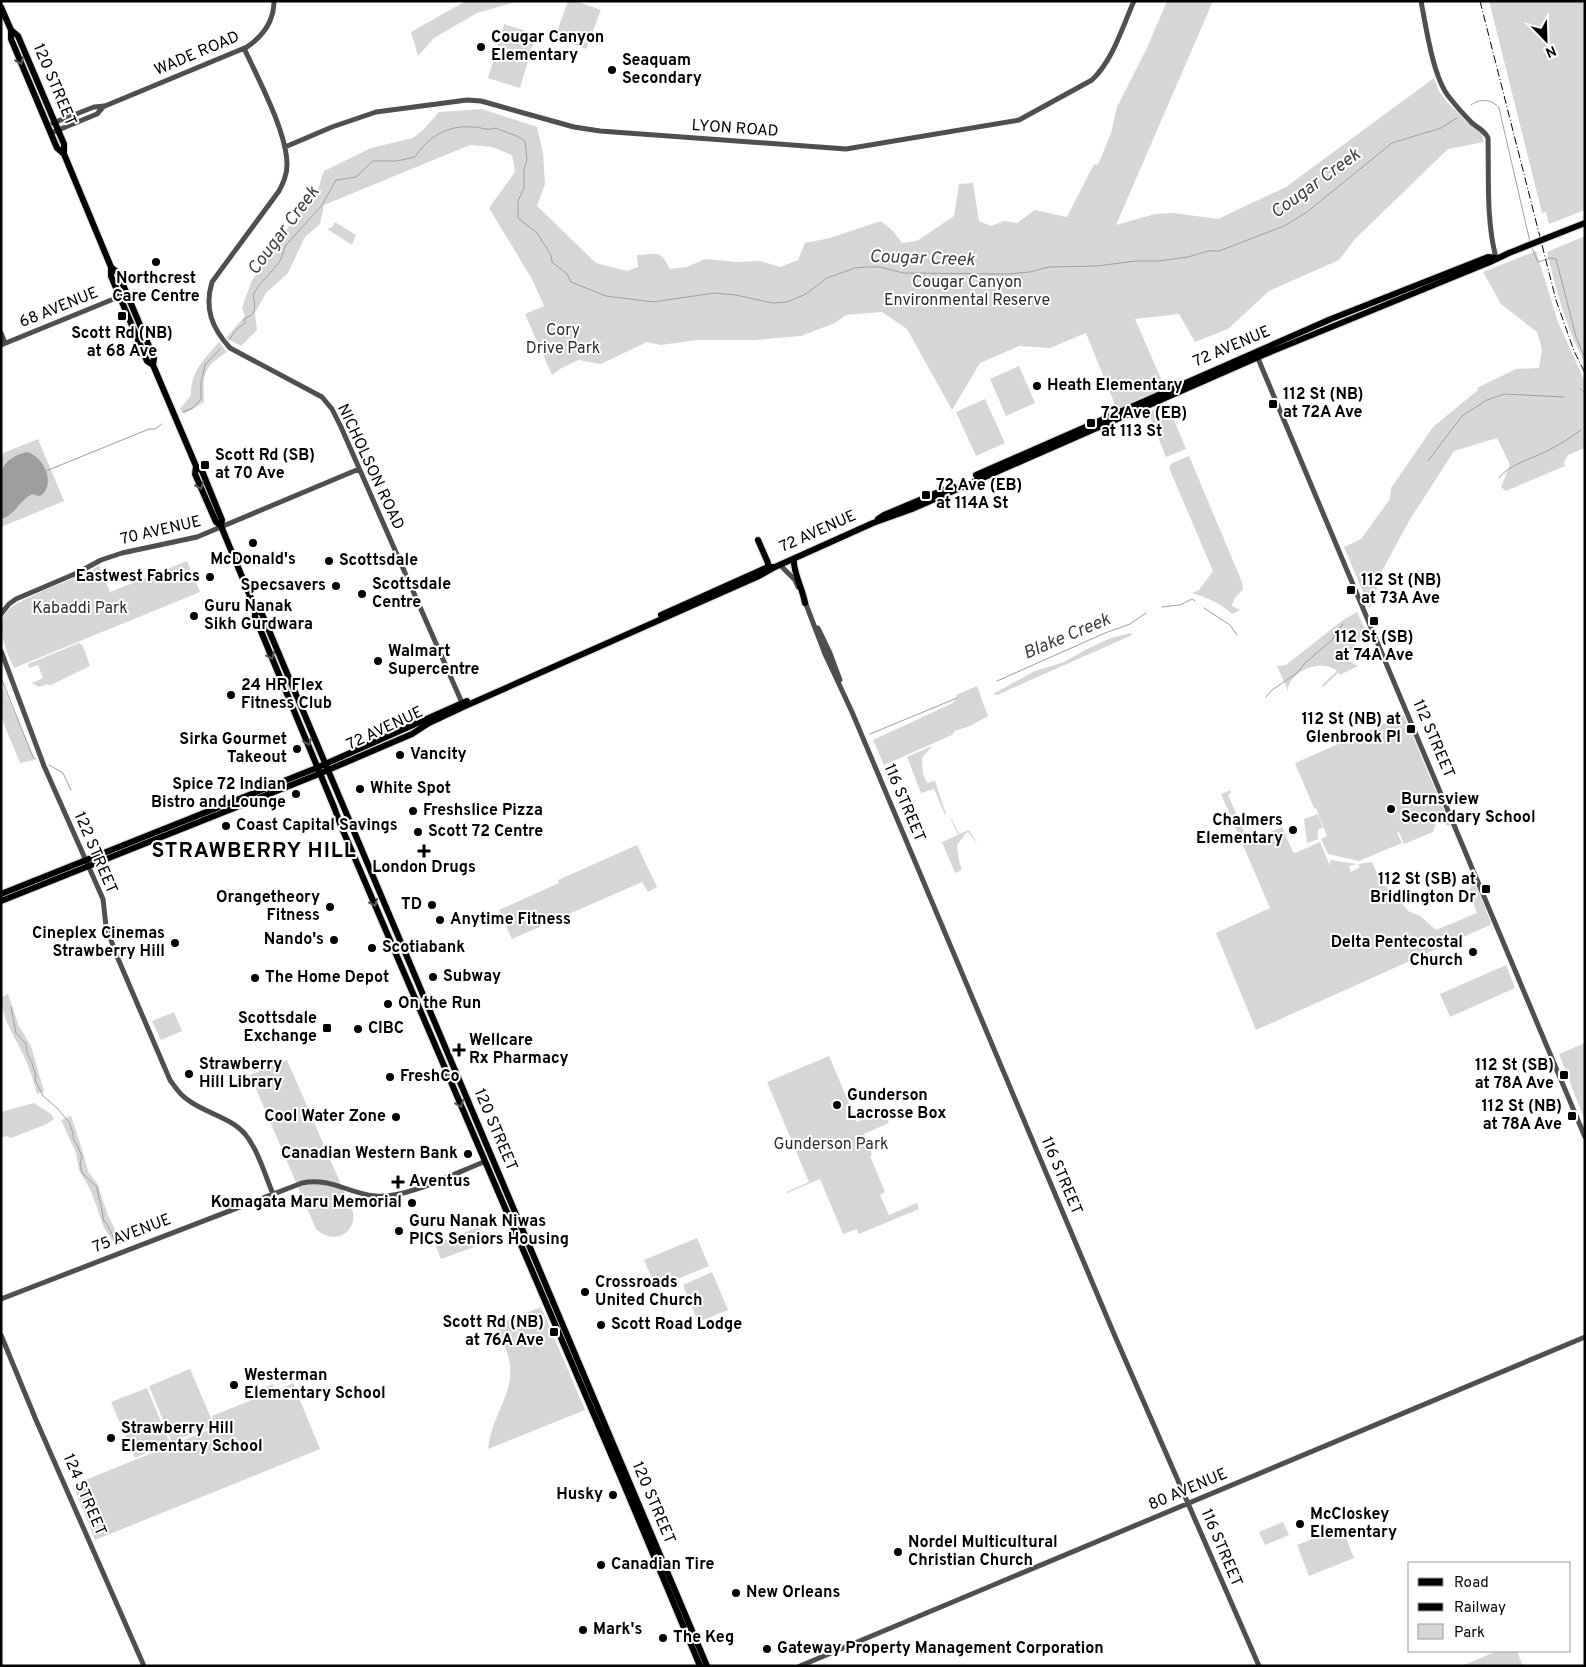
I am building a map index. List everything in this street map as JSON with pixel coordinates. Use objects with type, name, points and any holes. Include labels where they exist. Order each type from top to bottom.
[{"type":"main road","name":"120 STREET","points":[[1,7],[11,30],[18,36],[51,124],[64,144],[64,154],[112,267],[118,273],[123,295],[154,358],[153,365],[196,466],[195,474],[216,522],[221,527],[255,608],[255,617],[346,839],[622,1480],[646,1527],[650,1530],[707,1666]]},
{"type":"main road","name":"72 AVENUE","points":[[327,767],[406,728],[462,705],[774,566],[794,559],[873,523],[884,515],[1257,354],[1585,223]]},
{"type":"main road","points":[[758,540],[768,563],[774,566]]},
{"type":"main road","points":[[794,559],[793,564],[804,591],[805,602]]},
{"type":"main road","name":"120 STREET","points":[[255,608],[262,614],[607,1429],[700,1666]]},
{"type":"main road","name":"72 AVENUE","points":[[1,901],[88,863],[319,770],[380,748],[462,705]]},
{"type":"main road","points":[[380,748],[383,742],[405,731],[406,728]]},
{"type":"main road","name":"72 AVENUE","points":[[1,894],[88,863]]},
{"type":"main road","points":[[430,1034],[435,1033],[437,1035],[446,1056],[449,1058]]},
{"type":"main road","points":[[442,1063],[448,1065],[458,1085],[463,1090]]},
{"type":"main road","points":[[593,1412],[597,1414],[602,1425],[607,1429]]},
{"type":"street","name":"WADE ROAD","points":[[51,124],[94,107],[105,106],[244,48],[257,40],[264,32],[273,13],[274,1]]},
{"type":"street","name":"LYON ROAD","points":[[285,147],[332,127],[376,112],[467,100],[481,101],[574,127],[600,131],[846,149],[1019,120],[1085,84],[1101,72],[1134,1]]},
{"type":"street","points":[[1421,1],[1436,68],[1442,86],[1455,104],[1473,124],[1484,131],[1488,138],[1489,217],[1491,239],[1496,258]]},
{"type":"street","name":"NICHOLSON ROAD","points":[[244,48],[268,102],[285,147],[287,167],[285,179],[279,192],[212,282],[208,296],[209,310],[215,329],[230,348],[322,397],[332,409],[462,705]]},
{"type":"street","name":"WADE ROAD","points":[[54,131],[97,114],[105,106]]},
{"type":"street","name":"68 AVENUE","points":[[3,344],[123,295]]},
{"type":"street","points":[[1,333],[3,344]]},
{"type":"street","name":"112 STREET","points":[[1257,354],[1585,1137]]},
{"type":"street","name":"70 AVENUE","points":[[1,614],[16,599],[100,560],[122,553],[197,537],[359,469]]},
{"type":"street","name":"116 STREET","points":[[774,566],[795,580],[830,654],[845,694],[1114,1334],[1259,1666]]},
{"type":"street","name":"122 STREET","points":[[1,651],[44,766],[103,899],[106,926],[116,954],[170,1080],[178,1092],[202,1109],[226,1120],[244,1133],[255,1152],[273,1194]]},
{"type":"street","points":[[1,671],[8,668]]},
{"type":"street","name":"75 AVENUE","points":[[1,1300],[302,1183],[319,1181],[373,1196],[387,1197],[405,1193],[484,1162]]},
{"type":"street","name":"124 STREET","points":[[1,1335],[36,1420],[144,1666]]},
{"type":"street","name":"80 AVENUE","points":[[800,1666],[1585,1337]]},
{"type":"green space","points":[[466,1],[519,1],[477,13],[434,38],[418,56],[411,32]]},
{"type":"green space","points":[[568,1],[576,1],[601,10],[586,49],[555,37]]},
{"type":"green space","name":"Cougar Canyon Environmental Reserve","points":[[1167,1],[1213,1],[1116,225],[1155,214],[1173,213],[1218,219],[1286,187],[1434,78],[1439,91],[1447,102],[1482,134],[1484,142],[1448,149],[1355,239],[1339,260],[1269,291],[1228,329],[1195,342],[1179,314],[1135,319],[1165,388],[1117,410],[1086,333],[1050,348],[1019,346],[980,363],[952,410],[907,329],[882,312],[846,315],[835,323],[801,336],[754,340],[697,340],[661,345],[647,342],[601,364],[578,360],[552,375],[525,314],[544,306],[532,279],[489,208],[515,172],[512,155],[492,147],[470,145],[324,205],[320,224],[305,237],[288,273],[266,293],[255,313],[257,330],[241,346],[226,338],[245,316],[242,308],[251,282],[292,222],[317,192],[324,171],[371,148],[413,138],[439,112],[482,109],[537,127],[543,153],[545,184],[537,206],[596,263],[627,271],[638,267],[637,255],[654,254],[663,258],[670,269],[687,267],[705,259],[736,262],[760,261],[780,267],[798,260],[805,243],[830,238],[881,221],[893,231],[902,243],[917,241],[954,216],[959,184],[973,183],[979,221],[991,226],[1004,221],[1017,223],[1035,210],[1067,217],[1094,164],[1098,165],[1111,133],[1117,107],[1147,48]]},
{"type":"green space","points":[[1489,1],[1585,1],[1585,210],[1549,224],[1546,212],[1542,213]]},
{"type":"green space","points":[[504,24],[536,34],[520,88],[488,78]]},
{"type":"green space","points":[[335,222],[356,235],[352,245],[327,229],[332,227]]},
{"type":"green space","points":[[1585,236],[1585,363],[1567,323],[1547,252]]},
{"type":"green space","points":[[1536,251],[1558,322],[1585,382],[1585,448],[1568,455],[1564,462],[1565,466],[1506,491],[1501,487],[1510,465],[1497,438],[1454,451],[1409,521],[1382,571],[1370,609],[1344,547],[1361,539],[1390,499],[1391,488],[1433,427],[1478,390],[1477,388],[1516,369],[1539,368],[1542,349],[1537,332],[1501,304],[1483,272]]},
{"type":"green space","points":[[219,342],[227,352],[208,367],[204,378],[204,402],[184,414],[180,409],[191,395],[196,372]]},
{"type":"green space","points":[[1019,366],[1035,403],[1006,416],[990,379]]},
{"type":"green space","points":[[985,399],[1005,443],[976,456],[956,412]]},
{"type":"green space","points":[[1167,403],[1186,449],[1166,457],[1148,412]]},
{"type":"green space","points":[[38,439],[64,501],[1,527],[1,454]]},
{"type":"green space","points":[[1189,456],[1242,582],[1243,590],[1233,601],[1232,606],[1240,610],[1232,614],[1214,601],[1192,593],[1199,590],[1213,571],[1169,468],[1172,463]]},
{"type":"green space","name":"Kabaddi Park","points":[[187,561],[200,592],[14,668],[2,633],[2,620],[8,610],[15,605],[99,566],[110,592]]},
{"type":"green space","points":[[1357,612],[1367,633],[1343,658],[1358,666],[1340,675],[1338,673],[1322,688],[1323,684],[1337,671],[1331,667],[1315,666],[1300,672],[1289,684],[1288,691],[1277,666],[1286,665],[1343,620]]},
{"type":"green space","points":[[1131,633],[1130,636],[997,695],[993,694],[1035,671],[1064,662],[1111,638]]},
{"type":"green space","points":[[79,643],[83,646],[90,666],[49,686],[48,684],[39,687],[32,683],[43,678],[38,665],[29,668],[28,664]]},
{"type":"green space","points":[[1,682],[35,760],[20,763],[1,717]]},
{"type":"green space","points":[[977,686],[988,716],[970,726],[955,731],[952,735],[884,765],[873,740],[953,703],[957,698],[956,695]]},
{"type":"green space","points":[[1404,715],[1450,825],[1448,826],[1438,818],[1433,832],[1404,844],[1399,832],[1397,833],[1402,843],[1359,861],[1328,854],[1321,839],[1327,836],[1295,763]]},
{"type":"green space","points":[[932,746],[922,758],[923,774],[927,783],[935,781],[945,815],[934,789],[921,793],[907,757]]},
{"type":"green space","points":[[1230,790],[1231,793],[1228,795],[1248,841],[1260,837],[1265,846],[1261,836],[1282,827],[1295,853],[1320,842],[1330,866],[1330,860],[1357,864],[1349,866],[1351,872],[1360,867],[1358,864],[1372,862],[1382,885],[1395,895],[1408,911],[1420,916],[1436,930],[1477,913],[1469,892],[1471,885],[1475,884],[1491,922],[1490,925],[1256,1030],[1216,933],[1270,908],[1221,794]]},
{"type":"green space","points":[[1318,814],[1323,828],[1318,829],[1318,839],[1307,843],[1304,819]]},
{"type":"green space","points":[[951,819],[959,834],[969,830],[978,845],[968,832],[966,833],[957,845],[962,870],[955,873],[942,842],[958,835]]},
{"type":"green space","points":[[637,845],[657,887],[648,892],[642,882],[512,939],[499,910],[559,883],[558,880]]},
{"type":"green space","points":[[1506,965],[1515,988],[1450,1017],[1440,994]]},
{"type":"green space","points":[[8,994],[19,1026],[31,1046],[44,1091],[37,1094],[27,1063],[4,1014],[1,997]]},
{"type":"green space","points":[[174,1012],[182,1031],[161,1040],[152,1021]]},
{"type":"green space","points":[[1585,1043],[1585,1121],[1559,1054]]},
{"type":"green space","name":"Gunderson Park","points":[[829,1056],[857,1122],[884,1111],[889,1123],[864,1134],[872,1155],[870,1156],[885,1192],[880,1195],[889,1215],[917,1203],[919,1209],[859,1234],[857,1229],[843,1234],[820,1179],[786,1192],[809,1182],[767,1082]]},
{"type":"green space","points":[[287,1060],[353,1212],[352,1224],[341,1236],[325,1235],[316,1229],[250,1075]]},
{"type":"green space","points":[[34,1103],[51,1114],[54,1119],[47,1124],[11,1138],[7,1136],[1,1138],[1,1112]]},
{"type":"green space","points":[[71,1116],[88,1171],[98,1185],[108,1216],[122,1243],[116,1246],[104,1228],[91,1191],[79,1170],[76,1153],[61,1120]]},
{"type":"green space","points":[[479,1227],[485,1243],[441,1259],[435,1244]]},
{"type":"green space","points":[[697,1238],[709,1266],[656,1288],[644,1260]]},
{"type":"green space","points":[[712,1272],[728,1310],[698,1322],[683,1285]]},
{"type":"green space","points":[[541,1307],[585,1410],[488,1449],[492,1430],[507,1392],[510,1375],[508,1356],[496,1325]]},
{"type":"green space","points":[[190,1369],[214,1425],[172,1442],[149,1386]]},
{"type":"green space","points":[[293,1383],[320,1449],[95,1540],[73,1485],[216,1427],[212,1416],[264,1395],[261,1395],[259,1389],[273,1384],[275,1391]]},
{"type":"green space","points":[[147,1388],[170,1443],[135,1458],[111,1402]]},
{"type":"green space","points":[[1283,1522],[1289,1535],[1265,1545],[1259,1532]]},
{"type":"green space","points":[[1342,1527],[1354,1558],[1309,1576],[1297,1545]]},
{"type":"green space","points":[[1495,1652],[1517,1652],[1523,1666],[1462,1666]]},
{"type":"shaded area","points":[[27,452],[38,458],[42,464],[47,476],[48,483],[46,489],[39,496],[32,494],[10,514],[1,519],[1,471],[12,458]]},
{"type":"waterway","name":"Cougar Creek","points":[[1471,105],[1478,101],[1486,100],[1499,108],[1530,242]]},
{"type":"waterway","name":"Cougar Creek","points":[[229,340],[236,330],[245,323],[244,319],[253,314],[255,306],[253,296],[258,286],[278,264],[287,244],[322,205],[336,180],[356,177],[373,161],[397,161],[415,157],[432,138],[454,128],[496,128],[525,141],[527,160],[524,169],[524,188],[518,201],[518,218],[537,233],[551,255],[552,262],[567,274],[571,282],[606,296],[653,302],[714,293],[736,295],[772,303],[787,302],[806,294],[827,278],[855,268],[880,267],[903,273],[1008,274],[1030,272],[1049,267],[1097,266],[1136,261],[1159,261],[1188,257],[1208,251],[1219,251],[1284,226],[1307,212],[1392,143],[1441,128],[1457,118]]},
{"type":"waterway","name":"Cougar Creek","points":[[1532,248],[1538,262],[1550,258],[1556,259],[1576,337],[1585,358]]},
{"type":"waterway","name":"Cougar Creek","points":[[183,412],[193,408],[201,399],[201,383],[205,365],[220,349]]},
{"type":"waterway","name":"Blake Creek","points":[[1580,388],[1585,393]]},
{"type":"waterway","name":"Blake Creek","points":[[1428,461],[1462,416],[1487,400],[1504,394],[1564,397]]},
{"type":"waterway","name":"Cougar Creek","points":[[46,471],[149,429],[155,429],[162,424]]},
{"type":"waterway","points":[[1499,478],[1515,465],[1551,449],[1581,430]]},
{"type":"waterway","name":"Blake Creek","points":[[1162,607],[1180,605],[1192,599],[1195,601]]},
{"type":"waterway","name":"Blake Creek","points":[[1204,608],[1230,625],[1237,635]]},
{"type":"waterway","name":"Blake Creek","points":[[997,681],[1105,633],[1130,624],[1146,613]]},
{"type":"waterway","name":"Blake Creek","points":[[1266,697],[1272,690],[1297,673],[1306,662],[1331,641],[1343,624]]},
{"type":"waterway","name":"Cougar Creek","points":[[2,680],[33,757],[36,759]]},
{"type":"waterway","name":"Blake Creek","points":[[870,734],[957,698]]},
{"type":"waterway","name":"Cougar Creek","points":[[49,765],[63,773],[71,790]]},
{"type":"waterway","points":[[11,1007],[16,1033],[26,1044],[27,1053],[36,1076],[35,1080],[43,1096],[69,1122],[73,1138],[82,1157],[80,1164],[82,1173],[97,1187],[103,1219],[116,1243]]},
{"type":"railway","points":[[1480,1],[1556,300],[1574,351],[1585,373]]},
{"type":"place","name":"Cougar Canyon Elementary","points":[[481,47]]},
{"type":"place","name":"Seaquam Secondary","points":[[612,70]]},
{"type":"place","name":"Northcrest Care Centre","points":[[156,262]]},
{"type":"place","name":"Scott Rd (NB) at 68 Ave","points":[[122,316]]},
{"type":"place","name":"Heath Elementary","points":[[1037,386]]},
{"type":"place","name":"112 St (NB) at 72A Ave","points":[[1273,404]]},
{"type":"place","name":"72 Ave (EB) at 113 St","points":[[1091,423]]},
{"type":"place","name":"Scott Rd (SB) at 70 Ave","points":[[205,465]]},
{"type":"place","name":"72 Ave (EB) at 114A St","points":[[926,495]]},
{"type":"place","name":"McDonald's","points":[[253,543]]},
{"type":"place","name":"Scottsdale","points":[[329,561]]},
{"type":"place","name":"Eastwest Fabrics","points":[[210,577]]},
{"type":"place","name":"Specsavers","points":[[336,586]]},
{"type":"place","name":"112 St (NB) at 73A Ave","points":[[1351,590]]},
{"type":"place","name":"Scottsdale Centre","points":[[362,594]]},
{"type":"place","name":"Guru Nanak Sikh Gurdwara","points":[[194,616]]},
{"type":"place","name":"112 St (SB) at 74A Ave","points":[[1374,621]]},
{"type":"place","name":"Walmart Supercentre","points":[[378,661]]},
{"type":"place","name":"24 HR Flex Fitness Club","points":[[231,695]]},
{"type":"place","name":"112 St (NB) at Glenbrook Pl","points":[[1411,729]]},
{"type":"place","name":"Sirka Gourmet Takeout","points":[[297,749]]},
{"type":"place","name":"Vancity","points":[[400,755]]},
{"type":"place","name":"White Spot","points":[[360,789]]},
{"type":"place","name":"Spice 72 Indian Bistro and Lounge","points":[[296,794]]},
{"type":"place","name":"Burnsview Secondary School","points":[[1391,809]]},
{"type":"place","name":"Freshslice Pizza","points":[[413,811]]},
{"type":"place","name":"Coast Capital Savings","points":[[226,826]]},
{"type":"place","name":"Chalmers Elementary","points":[[1293,830]]},
{"type":"place","name":"Scott 72 Centre","points":[[418,832]]},
{"type":"place","name":"London Drugs","points":[[424,851]]},
{"type":"place","name":"112 St (SB) at Bridlington Dr","points":[[1486,889]]},
{"type":"place","name":"TD","points":[[432,905]]},
{"type":"place","name":"Orangetheory Fitness","points":[[330,907]]},
{"type":"place","name":"Anytime Fitness","points":[[440,920]]},
{"type":"place","name":"Nando's","points":[[334,940]]},
{"type":"place","name":"Cineplex Cinemas Strawberry Hill","points":[[175,943]]},
{"type":"place","name":"Scotiabank","points":[[372,948]]},
{"type":"place","name":"Delta Pentecostal Church","points":[[1473,952]]},
{"type":"place","name":"Subway","points":[[433,977]]},
{"type":"place","name":"The Home Depot","points":[[255,978]]},
{"type":"place","name":"On the Run","points":[[388,1004]]},
{"type":"place","name":"Scottsdale Exchange","points":[[327,1028]]},
{"type":"place","name":"CIBC","points":[[358,1029]]},
{"type":"place","name":"Wellcare Rx Pharmacy","points":[[459,1050]]},
{"type":"place","name":"Strawberry Hill Library","points":[[189,1074]]},
{"type":"place","name":"112 St (SB) at 78A Ave","points":[[1564,1075]]},
{"type":"place","name":"FreshCo","points":[[390,1077]]},
{"type":"place","name":"Gunderson Lacrosse Box","points":[[837,1105]]},
{"type":"place","name":"112 St (NB) at 78A Ave","points":[[1572,1116]]},
{"type":"place","name":"Cool Water Zone","points":[[396,1117]]},
{"type":"place","name":"Canadian Western Bank","points":[[468,1154]]},
{"type":"place","name":"Aventus","points":[[398,1182]]},
{"type":"place","name":"Komagata Maru Memorial","points":[[412,1203]]},
{"type":"place","name":"Guru Nanak Niwas PICS Seniors Housing","points":[[399,1231]]},
{"type":"place","name":"Crossroads United Church","points":[[585,1292]]},
{"type":"place","name":"Scott Road Lodge","points":[[601,1325]]},
{"type":"place","name":"Scott Rd (NB) at 76A Ave","points":[[554,1332]]},
{"type":"place","name":"Westerman Elementary School","points":[[234,1385]]},
{"type":"place","name":"Strawberry Hill Elementary School","points":[[111,1438]]},
{"type":"place","name":"Husky","points":[[613,1495]]},
{"type":"place","name":"McCloskey Elementary","points":[[1300,1524]]},
{"type":"place","name":"Nordel Multicultural Christian Church","points":[[898,1552]]},
{"type":"place","name":"Canadian Tire","points":[[601,1565]]},
{"type":"place","name":"New Orleans","points":[[736,1593]]},
{"type":"place","name":"Mark's","points":[[583,1630]]},
{"type":"place","name":"The Keg","points":[[663,1638]]},
{"type":"place","name":"Gateway Property Management Corporation","points":[[767,1649]]},
{"type":"district","name":"STRAWBERRY HILL","points":[[254,851]]},
{"type":"park label","name":"Cory Drive Park","points":[[563,340]]}]
